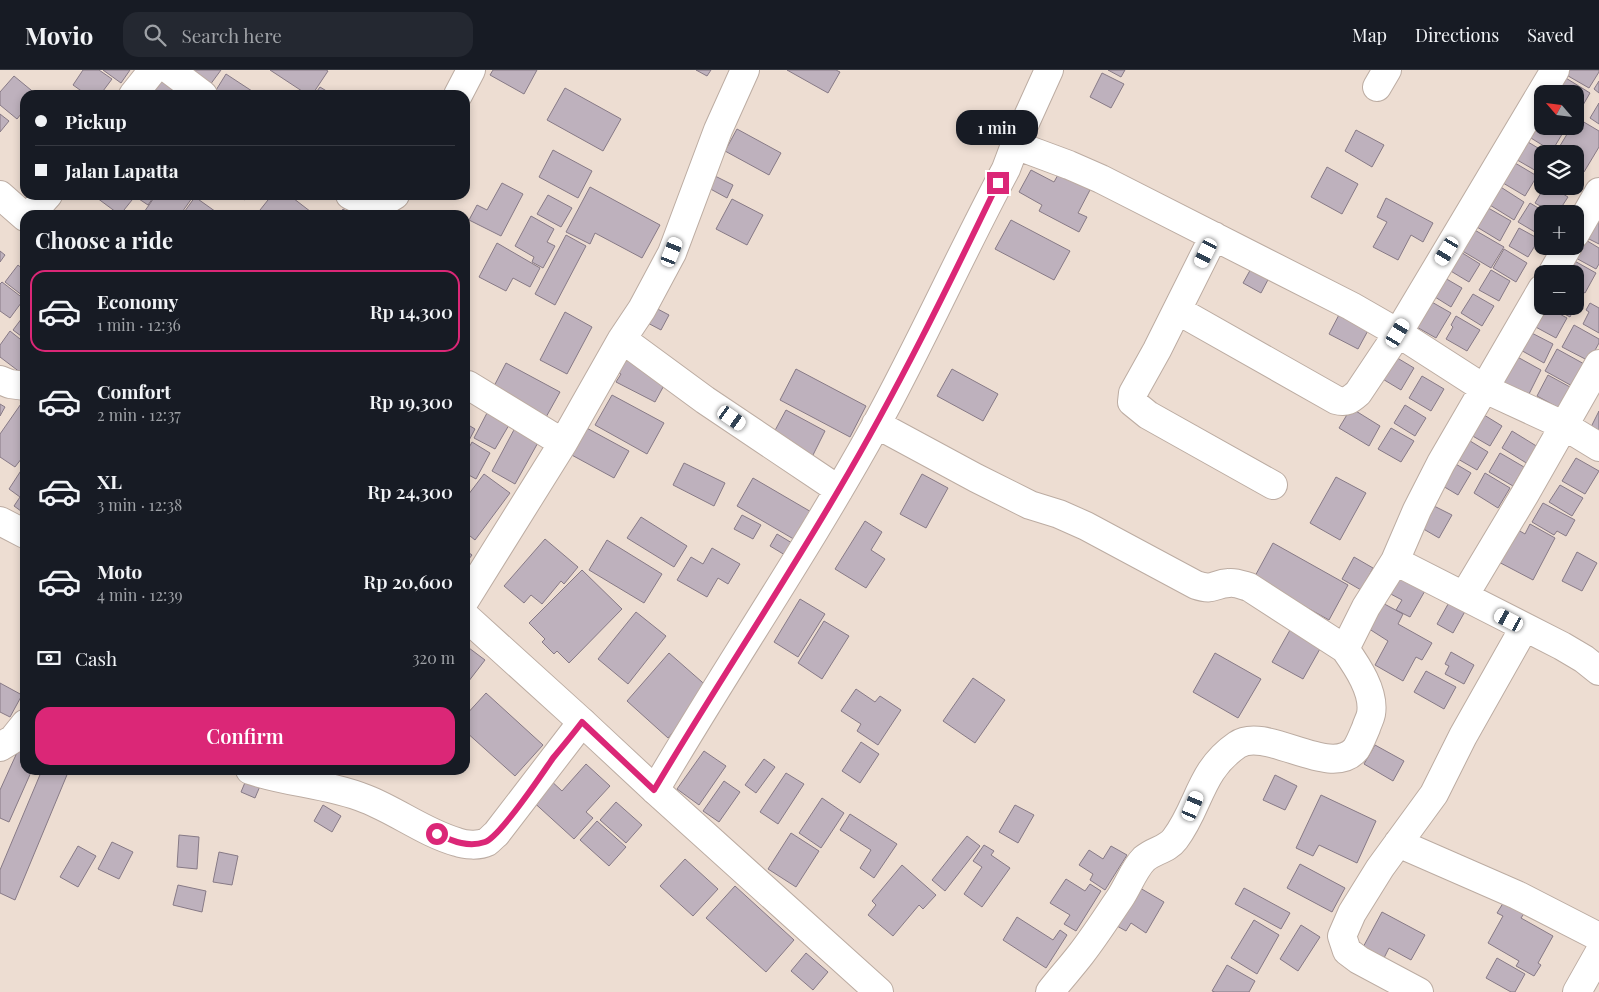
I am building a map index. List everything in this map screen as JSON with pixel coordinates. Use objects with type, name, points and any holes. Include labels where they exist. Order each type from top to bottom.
[{"type":"street","points":[[137,90],[153,70]]},
{"type":"street","points":[[170,70],[196,90]]},
{"type":"street","points":[[461,90],[471,70]]},
{"type":"street","points":[[470,592],[563,443],[622,339],[642,310],[672,252],[718,130],[745,70]]},
{"type":"street","points":[[654,790],[773,600],[876,424],[1006,169],[1049,70]]},
{"type":"street","points":[[1177,310],[1336,400],[1342,402],[1349,401],[1358,393],[1398,333],[1555,70]]},
{"type":"street","points":[[1015,145],[1085,172],[1214,236],[1398,333],[1484,389],[1563,425],[1599,447]]},
{"type":"street","points":[[1584,218],[1599,192]]},
{"type":"street","points":[[0,195],[20,213]]},
{"type":"street","points":[[34,210],[44,200]]},
{"type":"street","points":[[363,200],[373,204],[383,203],[388,200]]},
{"type":"street","points":[[1214,236],[1133,393],[1132,402],[1148,415],[1273,485]]},
{"type":"street","points":[[1345,649],[1366,607],[1395,561],[1429,486],[1534,303]]},
{"type":"street","points":[[622,339],[705,400],[839,490]]},
{"type":"street","points":[[1464,596],[1599,364]]},
{"type":"street","points":[[0,380],[20,385]]},
{"type":"street","points":[[470,386],[563,443]]},
{"type":"street","points":[[876,424],[983,482],[1030,504],[1086,526],[1196,584],[1207,588],[1228,583],[1249,588],[1345,649],[1371,698],[1371,714],[1355,750],[1345,756],[1330,759],[1313,756],[1275,743],[1251,742],[1239,743],[1221,756],[1208,776],[1188,819],[1175,839],[1168,847],[1155,852],[1143,860],[1126,890],[1050,992]]},
{"type":"street","points":[[0,521],[20,531]]},
{"type":"street","points":[[1395,561],[1577,655],[1599,671]]},
{"type":"street","points":[[470,621],[654,790],[879,992]]},
{"type":"street","points":[[1419,992],[1359,960],[1347,951],[1342,936],[1352,913],[1398,843],[1434,794],[1463,736],[1524,628]]},
{"type":"street","points":[[268,775],[339,790],[366,799],[437,834],[458,843],[472,845],[487,842],[496,834],[582,722]]},
{"type":"street","points":[[0,747],[13,739],[20,730]]},
{"type":"street","points":[[1398,843],[1517,895],[1599,936]]},
{"type":"street","points":[[1577,992],[1599,953]]},
{"type":"building","points":[[83,70],[99,70],[112,79],[104,90],[80,90],[73,85]]},
{"type":"building","points":[[103,70],[130,70],[121,83]]},
{"type":"building","points":[[180,70],[221,70],[207,89]]},
{"type":"building","points":[[270,70],[328,71],[315,90],[300,90]]},
{"type":"building","points":[[493,70],[537,70],[524,94],[490,75]]},
{"type":"building","points":[[696,70],[711,70],[707,76]]},
{"type":"building","points":[[787,70],[836,70],[840,72],[828,93]]},
{"type":"building","points":[[1108,70],[1125,70],[1121,77]]},
{"type":"building","points":[[1565,70],[1599,70],[1589,88],[1563,73]]},
{"type":"building","points":[[1102,73],[1124,84],[1111,108],[1090,97]]},
{"type":"building","points":[[226,74],[250,90],[216,90]]},
{"type":"building","points":[[163,75],[183,90],[152,90]]},
{"type":"building","points":[[1561,75],[1577,85],[1555,85]]},
{"type":"building","points":[[14,76],[31,90],[20,90],[20,115],[17,119],[0,105],[0,92]]},
{"type":"building","points":[[1599,81],[1599,93],[1594,89]]},
{"type":"building","points":[[565,88],[621,119],[603,151],[547,120]]},
{"type":"building","points":[[1584,89],[1590,93],[1584,103]]},
{"type":"building","points":[[1599,103],[1599,124],[1590,118]]},
{"type":"building","points":[[0,114],[9,121],[0,132]]},
{"type":"building","points":[[1534,120],[1534,135],[1562,135],[1556,145],[1542,145],[1526,135]]},
{"type":"building","points":[[1584,122],[1599,131],[1599,147],[1584,172],[1584,145],[1560,145],[1567,135],[1584,135]]},
{"type":"building","points":[[737,129],[781,153],[769,175],[725,151]]},
{"type":"building","points":[[1356,130],[1384,145],[1372,167],[1345,151]]},
{"type":"building","points":[[1523,139],[1534,146],[1534,170],[1512,157]]},
{"type":"building","points":[[553,150],[592,171],[578,198],[539,177]]},
{"type":"building","points":[[1510,160],[1534,174],[1534,181],[1525,196],[1498,180]]},
{"type":"building","points":[[1327,167],[1358,184],[1342,214],[1311,197]]},
{"type":"building","points":[[1031,170],[1054,182],[1059,173],[1090,190],[1078,213],[1087,217],[1079,232],[1039,211],[1042,205],[1019,192]]},
{"type":"building","points":[[711,174],[733,185],[727,198],[705,186]]},
{"type":"building","points":[[502,183],[523,194],[501,236],[470,220],[477,205],[487,210]]},
{"type":"building","points":[[1496,184],[1524,202],[1514,220],[1485,202]]},
{"type":"building","points":[[590,187],[660,225],[642,258],[595,233],[590,244],[566,232]]},
{"type":"building","points":[[548,195],[572,208],[561,227],[537,214]]},
{"type":"building","points":[[1540,195],[1565,195],[1568,197],[1563,205],[1538,205],[1535,203]]},
{"type":"building","points":[[1386,198],[1433,223],[1423,242],[1411,235],[1398,260],[1373,247],[1387,222],[1377,217]]},
{"type":"building","points":[[732,199],[763,215],[747,245],[716,229]]},
{"type":"building","points":[[100,200],[132,200],[124,210],[113,210]]},
{"type":"building","points":[[140,200],[152,200],[148,205]]},
{"type":"building","points":[[152,200],[191,200],[184,210],[146,210]]},
{"type":"building","points":[[193,200],[199,200],[213,210],[186,210]]},
{"type":"building","points":[[268,200],[296,200],[308,210],[260,210]]},
{"type":"building","points":[[1530,203],[1534,205],[1534,231],[1518,222]]},
{"type":"building","points":[[1483,205],[1511,221],[1500,241],[1472,224]]},
{"type":"building","points":[[531,216],[554,229],[547,242],[555,246],[543,268],[532,262],[534,257],[515,246]]},
{"type":"building","points":[[1596,219],[1599,220],[1599,244],[1584,236],[1584,230]]},
{"type":"building","points":[[1011,220],[1070,251],[1054,280],[995,249]]},
{"type":"building","points":[[1466,225],[1504,247],[1491,268],[1454,246]]},
{"type":"building","points":[[1519,228],[1534,236],[1534,247],[1528,257],[1509,246]]},
{"type":"building","points":[[566,235],[586,246],[555,305],[535,294]]},
{"type":"building","points":[[1584,239],[1599,248],[1599,264],[1596,269],[1574,257],[1575,255],[1584,255]]},
{"type":"building","points":[[497,243],[540,268],[530,287],[513,278],[506,291],[479,277]]},
{"type":"building","points":[[1456,249],[1480,264],[1469,282],[1444,267]]},
{"type":"building","points":[[1504,249],[1527,263],[1516,282],[1493,268]]},
{"type":"building","points":[[0,251],[5,255],[0,262]]},
{"type":"building","points":[[1571,259],[1582,265],[1568,265]]},
{"type":"building","points":[[18,265],[20,267],[20,294],[5,282]]},
{"type":"building","points":[[1253,265],[1271,274],[1261,293],[1243,283]]},
{"type":"building","points":[[1584,266],[1596,273],[1584,292]]},
{"type":"building","points":[[1491,270],[1510,281],[1499,301],[1479,290]]},
{"type":"building","points":[[1438,274],[1462,288],[1451,307],[1427,292]]},
{"type":"building","points":[[2,282],[20,296],[20,304],[10,318],[0,311],[0,284]]},
{"type":"building","points":[[1473,294],[1494,306],[1482,326],[1461,313]]},
{"type":"building","points":[[1423,297],[1451,313],[1436,338],[1408,322]]},
{"type":"building","points":[[1590,303],[1599,308],[1599,333],[1583,324],[1589,312],[1586,310]]},
{"type":"building","points":[[652,306],[669,315],[661,330],[644,321]]},
{"type":"building","points":[[1342,309],[1371,325],[1358,349],[1329,334]]},
{"type":"building","points":[[565,312],[592,327],[567,374],[540,360]]},
{"type":"building","points":[[1539,315],[1562,315],[1567,318],[1556,338],[1532,325]]},
{"type":"building","points":[[1456,316],[1480,330],[1467,351],[1446,339],[1453,327],[1451,325]]},
{"type":"building","points":[[20,321],[20,335],[13,330]]},
{"type":"building","points":[[1574,325],[1599,339],[1599,343],[1589,361],[1562,347]]},
{"type":"building","points":[[1526,330],[1553,344],[1544,363],[1517,348]]},
{"type":"building","points":[[10,331],[20,339],[20,372],[0,357],[0,345]]},
{"type":"building","points":[[1557,349],[1586,365],[1574,387],[1545,371]]},
{"type":"building","points":[[1389,353],[1414,368],[1401,390],[1376,375]]},
{"type":"building","points":[[623,354],[668,378],[655,402],[616,382],[621,374],[615,371]]},
{"type":"building","points":[[1512,354],[1541,370],[1528,396],[1498,380]]},
{"type":"building","points":[[506,363],[560,392],[545,419],[492,390]]},
{"type":"building","points":[[796,369],[866,406],[850,437],[780,400]]},
{"type":"building","points":[[952,369],[998,394],[983,421],[937,396]]},
{"type":"building","points":[[1548,375],[1570,387],[1559,408],[1537,396]]},
{"type":"building","points":[[1422,376],[1444,389],[1431,411],[1409,398]]},
{"type":"building","points":[[612,395],[664,423],[647,454],[595,425]]},
{"type":"building","points":[[0,404],[5,407],[0,416]]},
{"type":"building","points":[[20,405],[20,460],[15,467],[0,457],[0,434]]},
{"type":"building","points":[[1405,405],[1426,418],[1415,436],[1394,423]]},
{"type":"building","points":[[1351,408],[1380,426],[1369,446],[1339,428]]},
{"type":"building","points":[[786,410],[825,431],[812,457],[772,436]]},
{"type":"building","points":[[1476,410],[1502,426],[1490,446],[1464,431]]},
{"type":"building","points":[[1599,411],[1599,434],[1590,429]]},
{"type":"building","points":[[487,413],[509,425],[495,449],[474,438]]},
{"type":"building","points":[[470,426],[475,429],[470,438]]},
{"type":"building","points":[[516,426],[540,439],[515,484],[492,471]]},
{"type":"building","points":[[583,426],[629,451],[614,478],[568,453]]},
{"type":"building","points":[[1391,428],[1414,441],[1401,462],[1378,449]]},
{"type":"building","points":[[1512,431],[1538,447],[1528,464],[1502,448]]},
{"type":"building","points":[[1462,436],[1488,452],[1477,470],[1451,455]]},
{"type":"building","points":[[472,442],[490,453],[476,479],[470,476],[470,446]]},
{"type":"building","points":[[1500,453],[1524,467],[1513,486],[1489,472]]},
{"type":"building","points":[[1576,458],[1599,471],[1585,494],[1562,481]]},
{"type":"building","points":[[1449,460],[1471,473],[1458,495],[1436,482]]},
{"type":"building","points":[[684,463],[725,483],[714,506],[673,485]]},
{"type":"building","points":[[20,472],[20,497],[9,489]]},
{"type":"building","points":[[1485,473],[1510,488],[1498,508],[1474,493]]},
{"type":"building","points":[[484,474],[510,493],[475,540],[470,536],[470,492]]},
{"type":"building","points":[[922,474],[948,488],[926,528],[900,514]]},
{"type":"building","points":[[1336,477],[1366,493],[1340,540],[1310,523]]},
{"type":"building","points":[[753,478],[813,513],[797,541],[737,506]]},
{"type":"building","points":[[1560,485],[1583,498],[1572,516],[1549,502]]},
{"type":"building","points":[[20,497],[20,510],[14,506]]},
{"type":"building","points":[[1543,503],[1575,520],[1566,536],[1557,531],[1554,535],[1532,522]]},
{"type":"building","points":[[1432,505],[1452,515],[1439,538],[1420,527]]},
{"type":"building","points":[[742,515],[761,525],[753,539],[734,529]]},
{"type":"building","points":[[641,517],[687,546],[674,567],[627,538]]},
{"type":"building","points":[[865,521],[882,532],[871,550],[885,559],[866,588],[835,569]]},
{"type":"building","points":[[1530,524],[1555,538],[1533,580],[1493,559],[1511,526],[1525,534]]},
{"type":"building","points":[[777,534],[792,543],[785,555],[770,546]]},
{"type":"building","points":[[545,539],[578,567],[564,584],[561,581],[542,604],[531,595],[524,603],[504,586]]},
{"type":"building","points":[[607,540],[662,574],[644,603],[589,570]]},
{"type":"building","points":[[1273,543],[1348,585],[1329,620],[1254,578]]},
{"type":"building","points":[[712,548],[740,564],[728,584],[718,578],[707,597],[677,580],[691,557],[703,564]]},
{"type":"building","points":[[1577,552],[1597,563],[1582,591],[1562,581]]},
{"type":"building","points":[[1354,557],[1373,568],[1361,590],[1342,579]]},
{"type":"building","points":[[582,570],[622,609],[569,663],[557,651],[554,654],[542,642],[545,639],[529,623]]},
{"type":"building","points":[[1398,574],[1426,589],[1410,617],[1396,610],[1402,600],[1387,592]]},
{"type":"building","points":[[1452,597],[1468,606],[1453,633],[1437,624]]},
{"type":"building","points":[[800,599],[825,614],[798,657],[774,642]]},
{"type":"building","points":[[1377,600],[1403,614],[1398,624],[1432,643],[1422,660],[1416,657],[1403,681],[1375,665],[1388,641],[1363,625]]},
{"type":"building","points":[[636,612],[666,636],[628,684],[598,659]]},
{"type":"building","points":[[824,621],[849,636],[822,679],[798,663]]},
{"type":"building","points":[[1294,623],[1325,640],[1303,679],[1272,662]]},
{"type":"building","points":[[470,649],[485,660],[470,680]]},
{"type":"building","points":[[1451,652],[1474,665],[1464,684],[1445,674],[1449,666],[1445,664]]},
{"type":"building","points":[[669,653],[710,689],[668,738],[627,701]]},
{"type":"building","points":[[1215,653],[1261,679],[1238,718],[1193,692]]},
{"type":"building","points":[[1426,671],[1456,687],[1444,709],[1414,692]]},
{"type":"building","points":[[973,678],[1005,700],[975,743],[943,721]]},
{"type":"building","points":[[0,683],[20,694],[20,699],[10,717],[0,712]]},
{"type":"building","points":[[856,689],[875,702],[880,696],[901,710],[878,745],[857,731],[861,724],[841,711]]},
{"type":"building","points":[[486,693],[543,745],[515,776],[470,736],[470,711]]},
{"type":"building","points":[[861,742],[879,754],[860,783],[842,771]]},
{"type":"building","points":[[1375,745],[1404,761],[1393,781],[1364,764]]},
{"type":"building","points":[[20,746],[20,775],[30,775],[9,822],[0,818],[0,790]]},
{"type":"building","points":[[704,751],[726,766],[699,805],[677,789]]},
{"type":"building","points":[[764,759],[775,767],[756,793],[745,785]]},
{"type":"building","points":[[586,764],[610,786],[586,812],[593,818],[574,839],[529,798],[548,778],[562,791]]},
{"type":"building","points":[[786,773],[804,784],[778,824],[760,812]]},
{"type":"building","points":[[40,775],[67,775],[15,900],[0,893],[0,870]]},
{"type":"building","points":[[248,775],[263,779],[255,798],[241,792]]},
{"type":"building","points":[[1275,775],[1297,786],[1285,810],[1263,800]]},
{"type":"building","points":[[724,781],[740,792],[719,822],[703,811]]},
{"type":"building","points":[[1321,795],[1376,821],[1357,863],[1319,845],[1313,856],[1296,848]]},
{"type":"building","points":[[822,798],[844,813],[821,848],[799,833]]},
{"type":"building","points":[[616,802],[642,825],[626,843],[600,820]]},
{"type":"building","points":[[323,805],[341,816],[332,832],[314,821]]},
{"type":"building","points":[[1015,805],[1034,815],[1018,843],[999,832]]},
{"type":"building","points":[[850,814],[897,844],[874,878],[860,868],[871,850],[840,830]]},
{"type":"building","points":[[597,821],[626,847],[609,866],[580,840]]},
{"type":"building","points":[[791,833],[819,851],[796,887],[768,869]]},
{"type":"building","points":[[179,835],[199,837],[197,869],[177,867]]},
{"type":"building","points":[[967,836],[980,846],[945,891],[932,880]]},
{"type":"building","points":[[112,842],[133,852],[119,879],[98,869]]},
{"type":"building","points":[[984,845],[994,851],[991,855],[1010,868],[982,907],[964,894],[982,867],[973,861]]},
{"type":"building","points":[[78,846],[96,856],[78,887],[60,877]]},
{"type":"building","points":[[1111,846],[1127,855],[1105,890],[1090,880],[1093,874],[1079,865],[1089,850],[1103,859]]},
{"type":"building","points":[[219,852],[238,856],[232,885],[213,882]]},
{"type":"building","points":[[685,859],[718,889],[693,916],[660,886]]},
{"type":"building","points":[[1300,864],[1345,888],[1332,912],[1287,888]]},
{"type":"building","points":[[902,865],[936,895],[923,909],[919,905],[893,936],[868,915],[876,905],[872,901]]},
{"type":"building","points":[[1066,879],[1085,891],[1090,884],[1101,891],[1076,931],[1064,924],[1070,915],[1050,903]]},
{"type":"building","points":[[178,885],[206,891],[202,912],[173,905]]},
{"type":"building","points":[[735,886],[794,940],[766,972],[706,918]]},
{"type":"building","points":[[1140,888],[1164,902],[1146,933],[1131,923],[1126,931],[1117,926]]},
{"type":"building","points":[[1244,888],[1290,913],[1281,929],[1235,904]]},
{"type":"building","points":[[1505,900],[1525,912],[1521,918],[1553,936],[1538,963],[1541,965],[1534,976],[1516,966],[1519,961],[1488,943],[1503,916],[1497,913]]},
{"type":"building","points":[[1382,912],[1425,935],[1411,960],[1389,948],[1382,962],[1361,951]]},
{"type":"building","points":[[1017,917],[1053,940],[1060,930],[1067,935],[1046,968],[1003,940]]},
{"type":"building","points":[[1254,920],[1279,935],[1257,974],[1231,958]]},
{"type":"building","points":[[1301,925],[1320,937],[1298,971],[1280,959]]},
{"type":"building","points":[[806,953],[828,972],[813,990],[791,971]]},
{"type":"building","points":[[1497,958],[1525,974],[1515,992],[1511,992],[1486,978]]},
{"type":"building","points":[[1227,965],[1255,981],[1249,992],[1212,991]]},
{"type":"route","points":[[437,834],[458,843],[472,845],[487,842],[522,803],[582,722],[654,790],[773,600],[839,490],[934,313],[998,183]]}]
